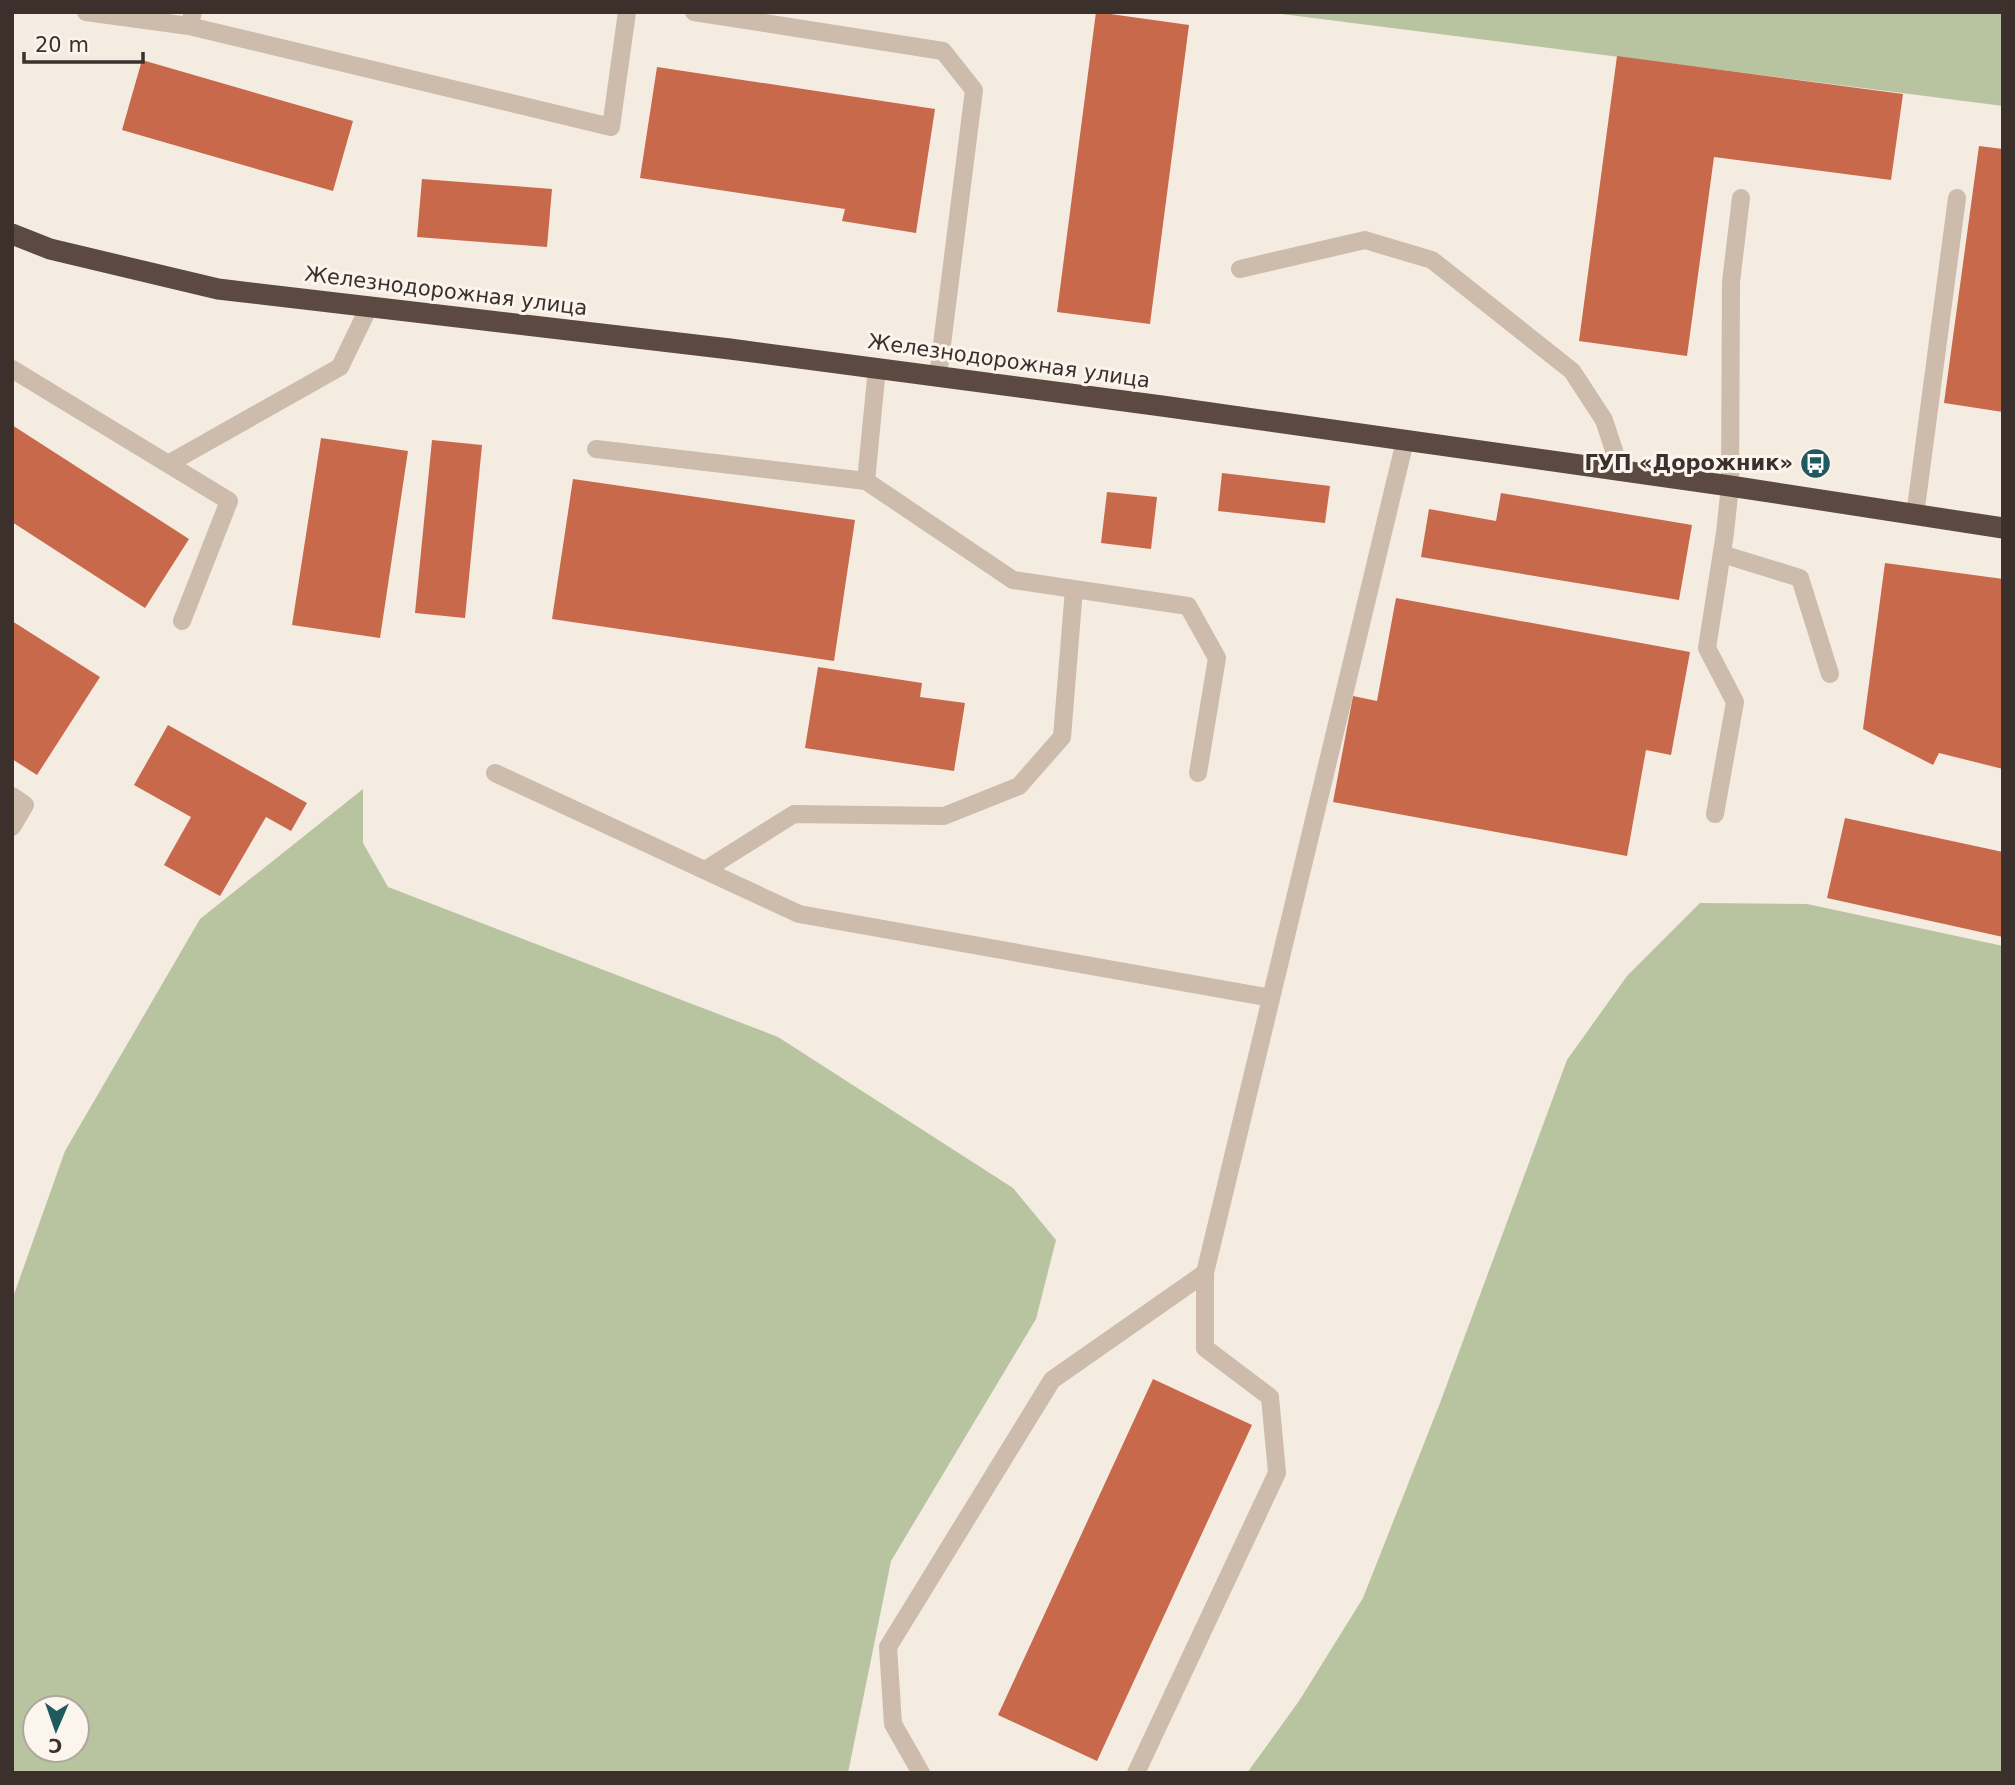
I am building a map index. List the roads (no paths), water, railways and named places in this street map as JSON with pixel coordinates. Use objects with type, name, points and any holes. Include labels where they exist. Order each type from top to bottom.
[{"type":"highway","name":"Железнодорожная улица","points":[[12,234],[50,249],[218,289],[938,376],[1730,486],[2003,528]]},
{"type":"lane","points":[[86,12],[191,19],[611,127],[627,12]]},
{"type":"lane","points":[[694,12],[943,51],[974,90],[938,376]]},
{"type":"lane","points":[[1715,814],[1735,702],[1707,648],[1730,486],[1731,282],[1741,198]]},
{"type":"lane","points":[[1915,515],[1957,198]]},
{"type":"lane","points":[[1240,269],[1365,240],[1432,260],[1572,371],[1604,420],[1621,472]]},
{"type":"lane","points":[[168,464],[340,367],[369,306]]},
{"type":"lane","points":[[866,481],[877,368]]},
{"type":"lane","points":[[12,369],[229,501],[182,621]]},
{"type":"lane","points":[[1136,1773],[1277,1473],[1270,1396],[1205,1348],[1205,1273],[1405,441]]},
{"type":"lane","points":[[596,449],[866,481],[1013,580],[1188,606],[1217,658],[1198,773]]},
{"type":"lane","points":[[1722,554],[1800,578],[1830,674]]},
{"type":"lane","points":[[705,870],[794,814],[944,816],[1019,786],[1062,737],[1074,589]]},
{"type":"lane","points":[[495,773],[799,914],[1271,998]]},
{"type":"lane","points":[[12,796],[25,806],[12,827]]},
{"type":"lane","points":[[921,1773],[893,1724],[888,1647],[1052,1380],[1205,1273]]},
{"type":"place","name":"ГУП «Дорожник»","points":[[1816,463]]}]
